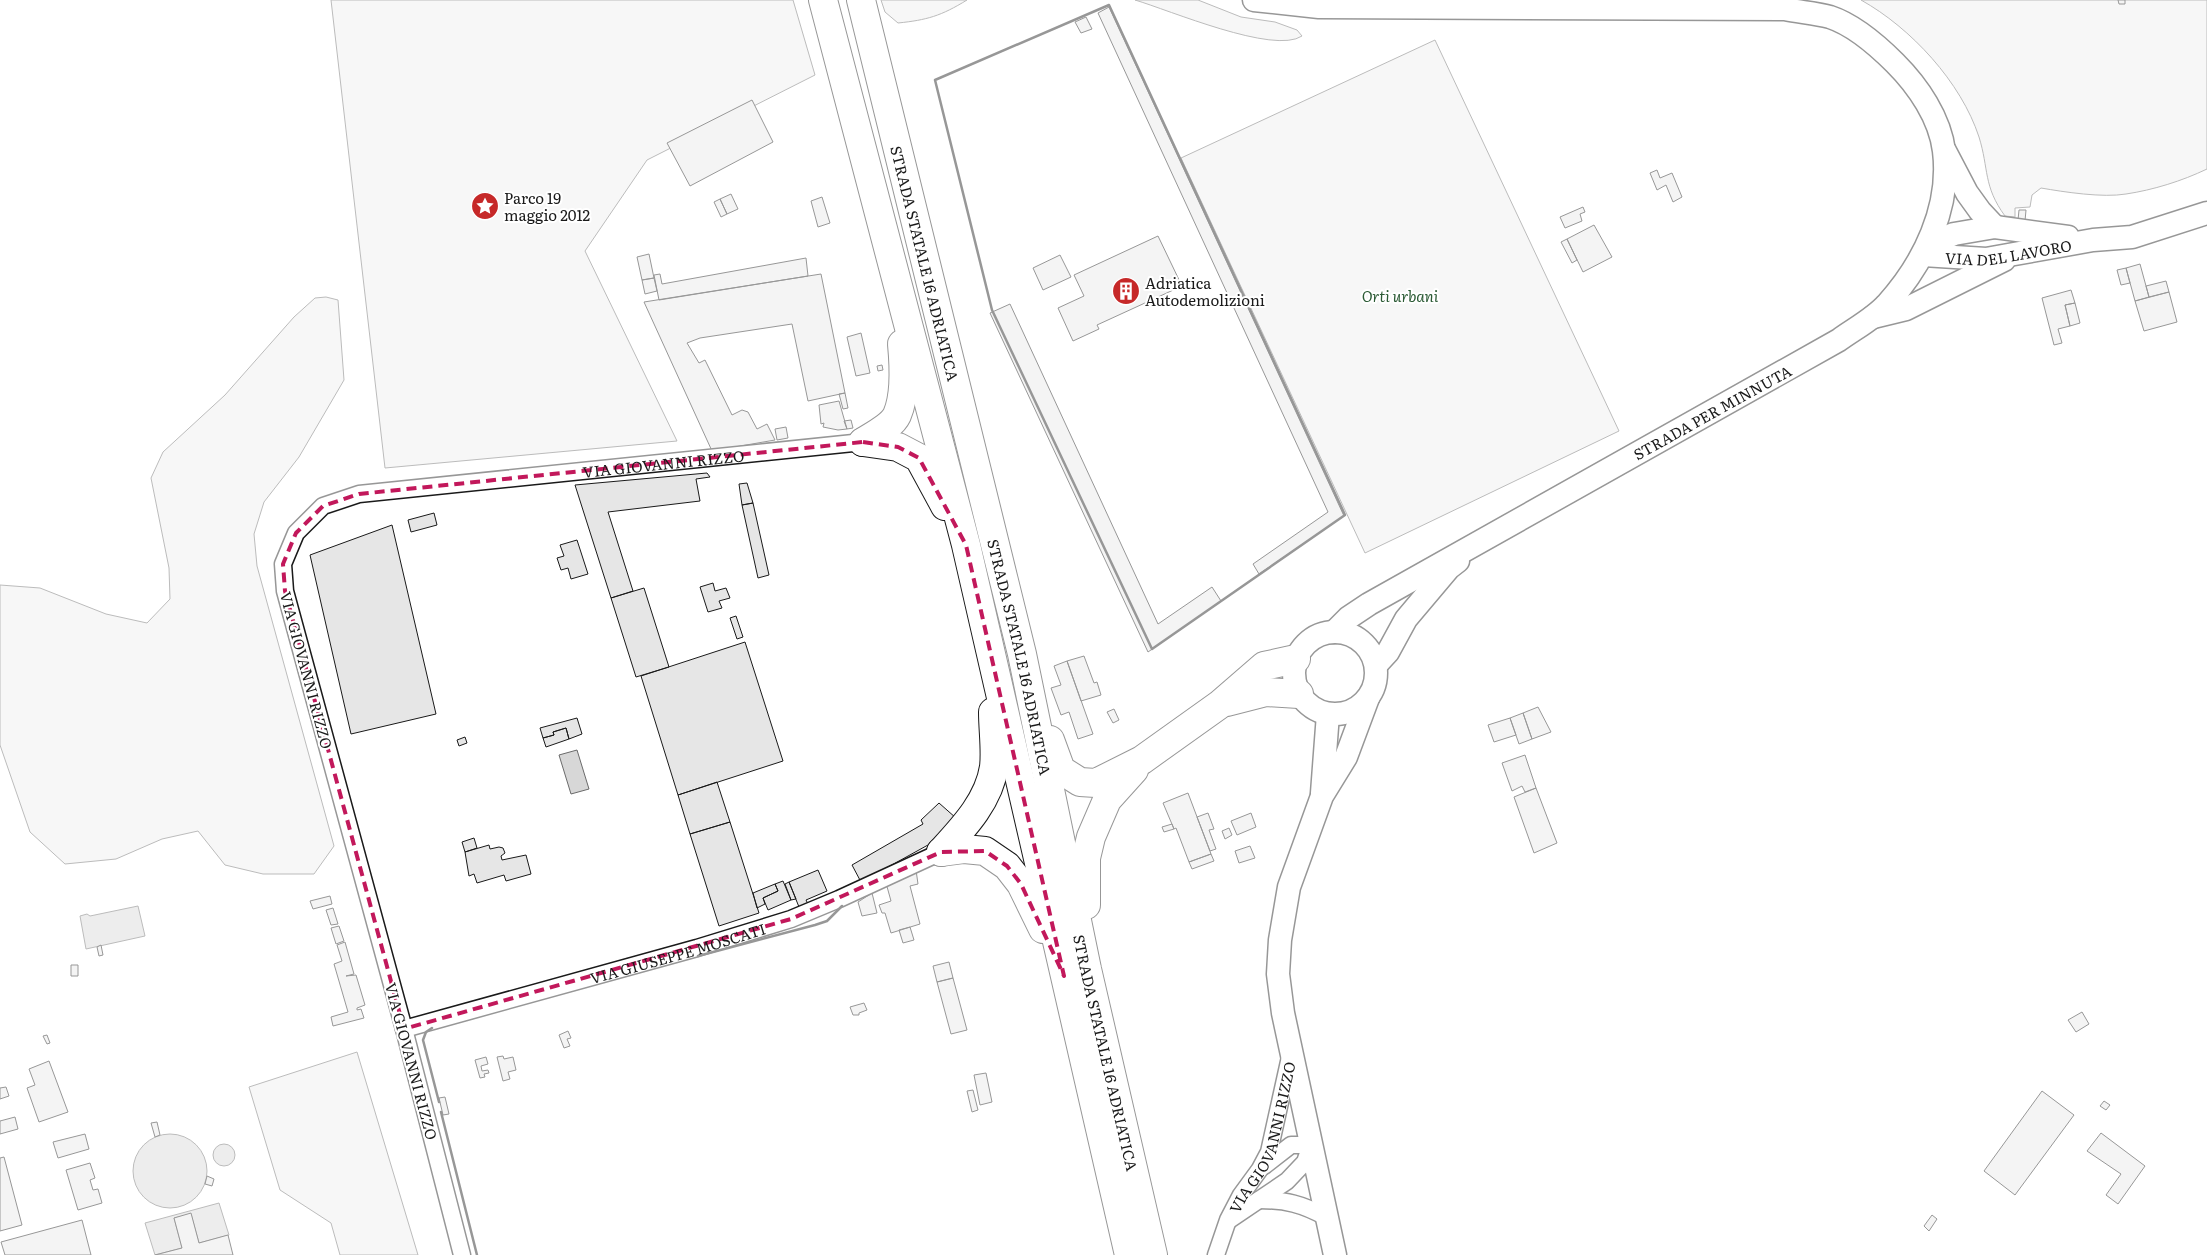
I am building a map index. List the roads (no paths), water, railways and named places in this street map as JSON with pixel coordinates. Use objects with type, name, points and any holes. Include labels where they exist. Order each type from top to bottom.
[{"type":"highway","name":"STRADA STATALE 16 ADRIATICA","points":[[823,0],[966,545],[993,658],[1153,1255]]},
{"type":"highway","name":"STRADA STATALE 16 ADRIATICA","points":[[861,0],[1022,654],[1076,972],[1130,1255]]},
{"type":"highway","points":[[863,442],[897,416],[902,395],[903,358],[895,278]]},
{"type":"highway","points":[[863,442],[898,447],[919,458],[966,545]]},
{"type":"highway","points":[[1022,654],[1061,770],[1080,782],[1096,783],[1142,760],[1219,705],[1264,666],[1296,659]]},
{"type":"highway","points":[[941,852],[962,829],[984,798],[994,768],[993,658]]},
{"type":"highway","points":[[1219,705],[1266,692],[1299,694]]},
{"type":"highway","points":[[1076,972],[1086,876],[1086,858],[1091,837],[1107,800],[1142,760]]},
{"type":"highway","points":[[941,852],[964,848],[985,851],[1007,866],[1022,884],[1076,972]]},
{"type":"street","points":[[1254,0],[1319,7],[1785,9],[1830,18],[1862,35],[1882,50],[1907,75],[1925,100],[1938,126],[1944,150],[1967,193],[1995,227]]},
{"type":"street","points":[[1925,250],[1942,198],[1944,150]]},
{"type":"street","points":[[1925,250],[1954,234],[1995,227],[2094,240],[2132,237],[2207,213]]},
{"type":"street","name":"VIA DEL LAVORO","points":[[1925,250],[1986,259],[2094,240]]},
{"type":"street","name":"STRADA PER MINNUTA","points":[[1334,632],[1348,618],[1426,570],[1480,543],[1830,345],[1887,305],[1925,250]]},
{"type":"street","points":[[1868,319],[1906,309],[2020,253]]},
{"type":"street","name":"VIA GIOVANNI RIZZO","points":[[462,1255],[404,1029],[285,591],[283,564],[296,532],[323,506],[359,494],[863,442]]},
{"type":"street","name":"STRADA PER MINNUTA","points":[[1376,665],[1388,652],[1406,619],[1449,568],[1480,543]]},
{"type":"street","points":[[1335,1255],[1283,1014],[1278,974],[1280,940],[1289,888],[1322,796],[1346,757],[1368,698],[1374,688],[1376,665],[1371,652],[1361,641],[1349,634],[1334,632],[1315,637],[1307,642],[1296,659],[1294,677],[1299,694],[1306,703],[1316,710],[1328,714],[1350,712],[1368,698]]},
{"type":"street","points":[[1322,796],[1328,714]]},
{"type":"street","name":"VIA GIUSEPPE MOSCATI","points":[[404,1029],[697,948],[790,919],[839,899],[941,852]]},
{"type":"street","name":"VIA GIOVANNI RIZZO","points":[[1216,1255],[1228,1220],[1241,1195],[1260,1169],[1269,1152],[1291,1052]]},
{"type":"street","points":[[1260,1169],[1291,1145],[1310,1145]]},
{"type":"street","name":"VIA GIOVANNI RIZZO","points":[[1228,1220],[1287,1181],[1305,1162],[1310,1145]]},
{"type":"street","points":[[1259,1200],[1280,1200],[1304,1206],[1326,1217]]},
{"type":"place","name":"Parco 19 maggio 2012","points":[[485,206]]},
{"type":"place","name":"Adriatica Autodemolizioni","points":[[1126,291]]},
{"type":"park label","name":"Orti urbani","points":[[1400,295]]}]
